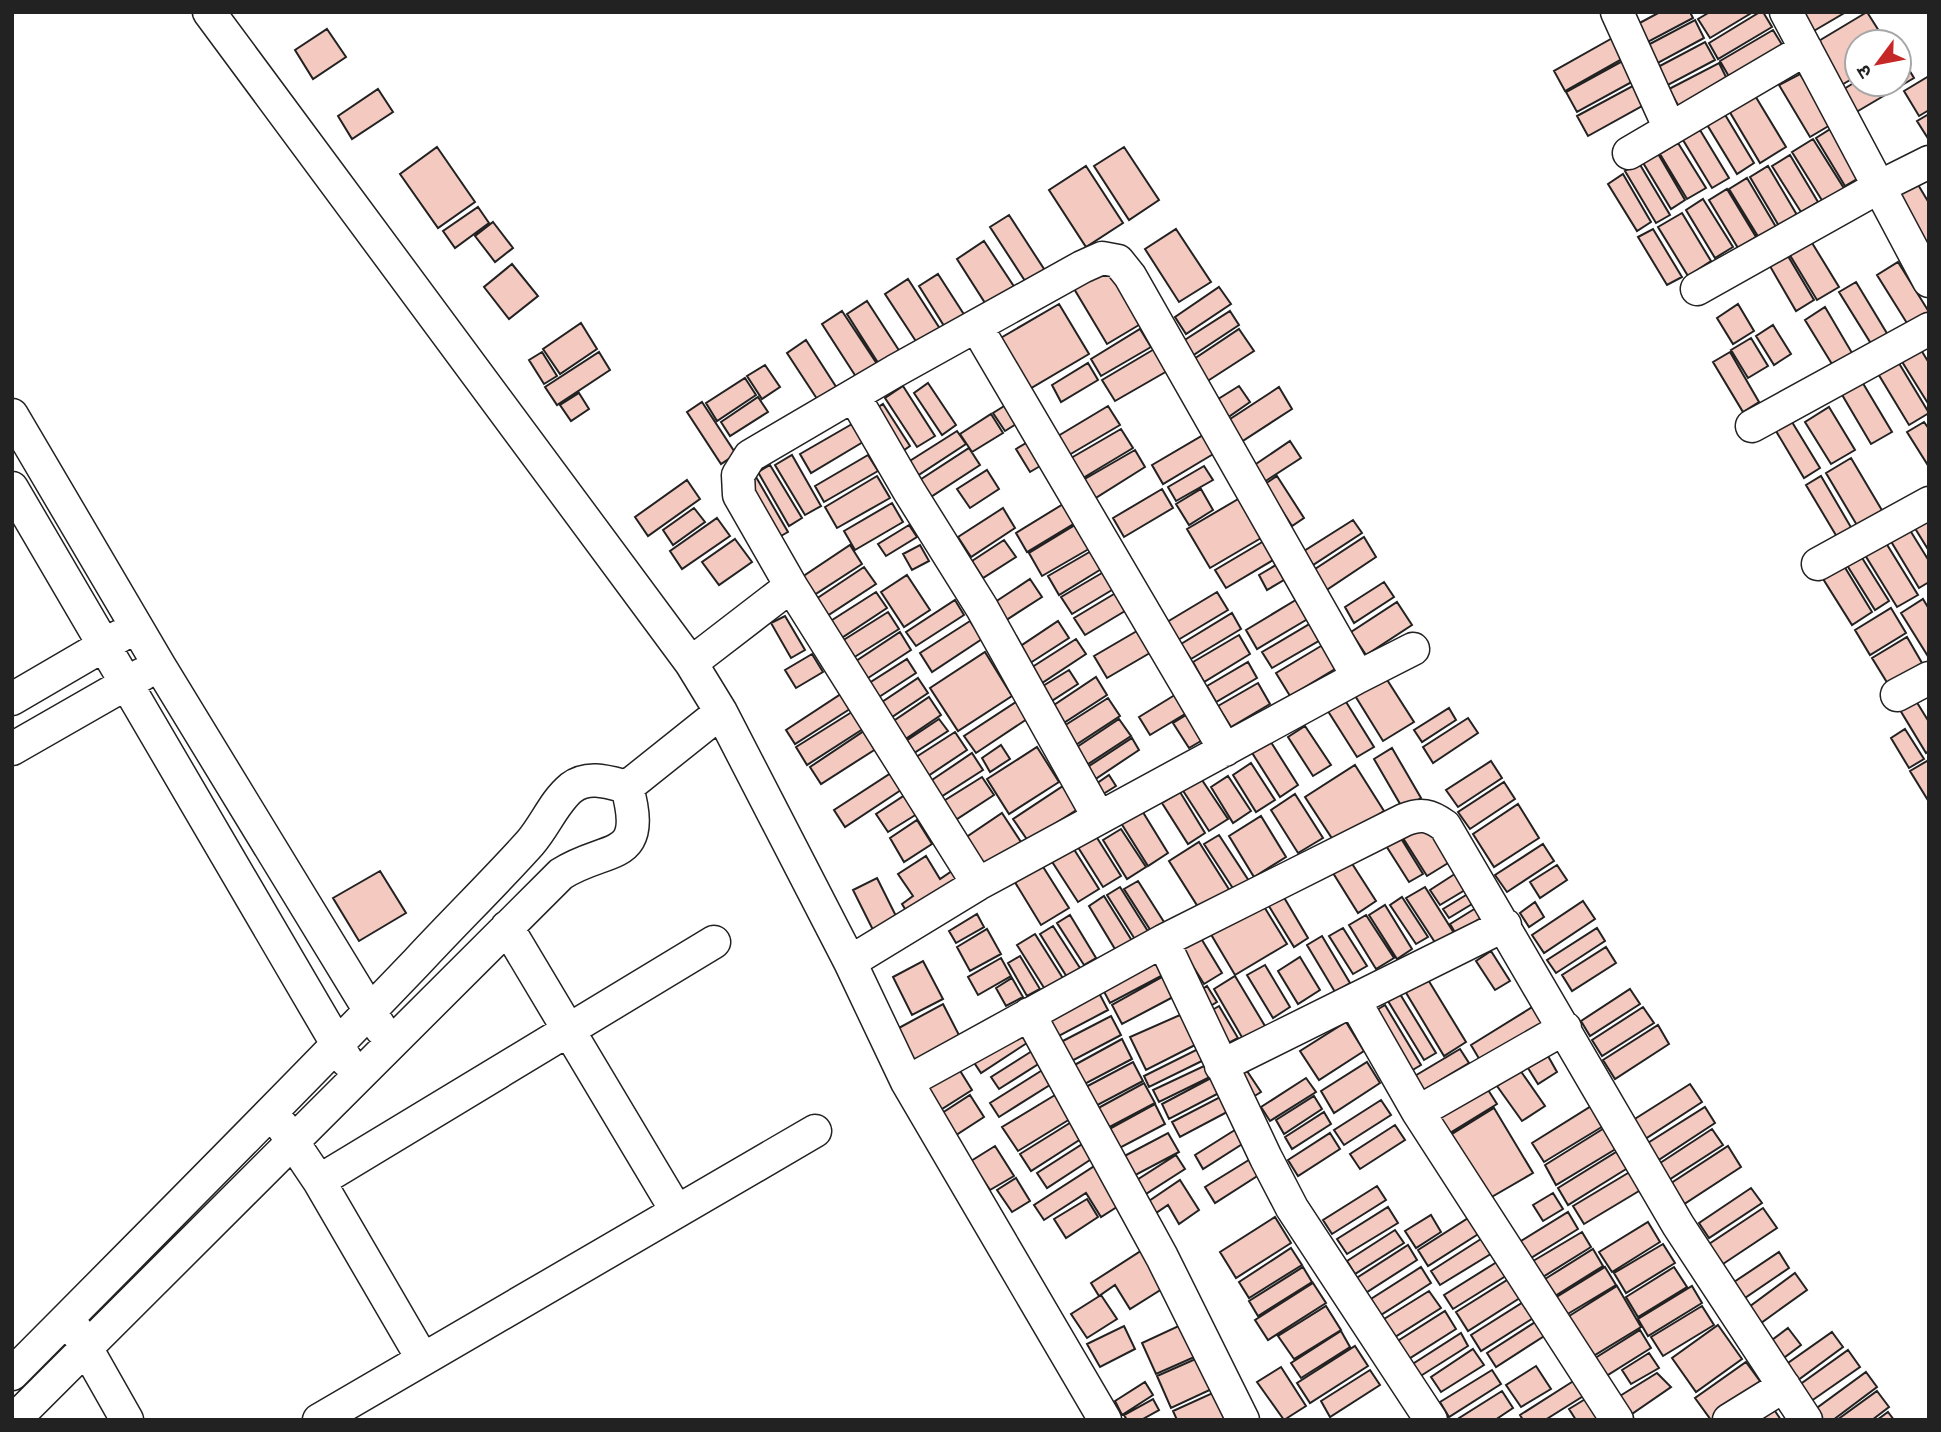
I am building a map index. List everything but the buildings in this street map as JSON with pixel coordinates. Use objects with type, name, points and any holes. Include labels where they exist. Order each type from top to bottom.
[{"type":"street","points":[[209,12],[691,663],[721,712],[850,962],[907,1082],[1105,1420]]},
{"type":"street","points":[[1617,12],[1670,129]]},
{"type":"street","points":[[1786,12],[1929,281]]},
{"type":"street","points":[[1629,153],[1806,49]]},
{"type":"street","points":[[1697,289],[1929,162]]},
{"type":"street","points":[[978,884],[790,586],[739,495],[738,475],[750,456],[976,326],[1102,258],[1118,261],[1130,276],[1358,677]]},
{"type":"street","points":[[976,326],[1225,750]]},
{"type":"street","points":[[1752,426],[1929,329]]},
{"type":"street","points":[[854,396],[982,608],[1099,818]]},
{"type":"street","points":[[12,415],[136,627],[390,1043]]},
{"type":"street","points":[[12,488],[336,1045],[358,1076]]},
{"type":"street","points":[[1818,564],[1929,503]]},
{"type":"street","points":[[691,663],[790,586]]},
{"type":"street","points":[[12,699],[136,627]]},
{"type":"street","points":[[850,962],[978,884],[1413,649]]},
{"type":"street","points":[[12,749],[159,665]]},
{"type":"street","points":[[1897,695],[1929,678]]},
{"type":"street","points":[[627,787],[721,712]]},
{"type":"street","points":[[12,1374],[369,1012],[530,842],[564,795],[585,780],[627,787]]},
{"type":"street","points":[[14,1420],[561,874],[576,864],[612,854],[622,847],[630,837],[634,825],[634,812],[627,787]]},
{"type":"street","points":[[907,1082],[1163,941],[1416,815],[1432,816],[1445,826],[1505,925],[1678,1225],[1806,1420]]},
{"type":"street","points":[[1221,1066],[1505,925]]},
{"type":"street","points":[[507,927],[676,1210]]},
{"type":"street","points":[[1163,941],[1221,1066],[1292,1208],[1431,1420]]},
{"type":"street","points":[[319,1181],[714,943]]},
{"type":"street","points":[[1354,1000],[1418,1112],[1617,1420]]},
{"type":"street","points":[[1029,1014],[1168,1269],[1243,1420]]},
{"type":"street","points":[[1418,1112],[1564,1028]]},
{"type":"street","points":[[272,1112],[319,1181],[422,1358]]},
{"type":"street","points":[[319,1420],[815,1131]]},
{"type":"street","points":[[69,1316],[127,1420]]},
{"type":"street","points":[[1729,1420],[1784,1385]]}]
